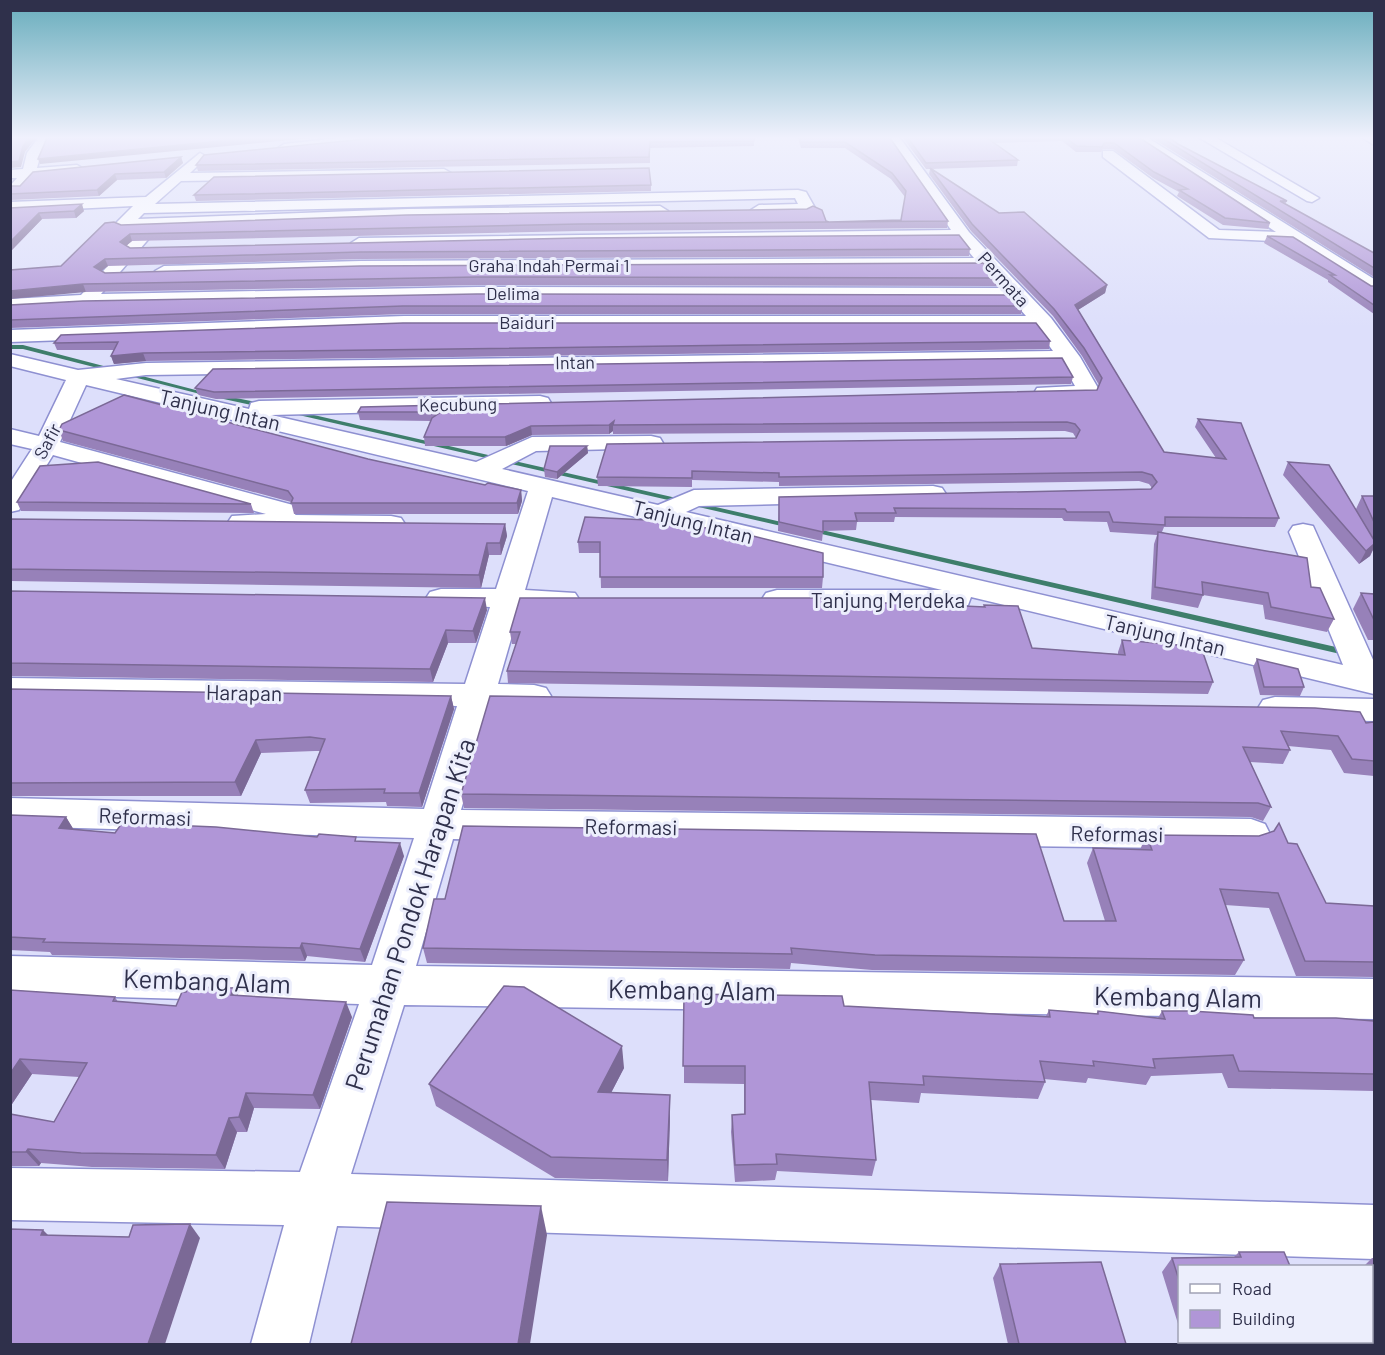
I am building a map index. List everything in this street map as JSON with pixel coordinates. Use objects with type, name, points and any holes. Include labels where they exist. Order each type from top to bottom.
[{"type":"street","points":[[148,201],[123,224],[396,214],[610,201]]},
{"type":"street","points":[[10,207],[538,204],[564,212],[807,208],[804,201]]},
{"type":"street","name":"Permata","points":[[939,201],[963,235],[1044,322],[1070,357],[1087,388],[1085,392],[1026,394]]},
{"type":"street","points":[[1169,201],[1215,235],[1296,237]]},
{"type":"street","points":[[1239,201],[1374,287]]},
{"type":"street","name":"Perumahan Pondok Harapan Kita","points":[[280,1344],[317,1199],[439,824],[507,599],[531,461],[560,322],[576,264],[564,212]]},
{"type":"street","points":[[86,300],[153,224]]},
{"type":"street","points":[[348,244],[571,238],[963,235]]},
{"type":"street","points":[[362,266],[372,243]]},
{"type":"street","points":[[132,248],[156,248]]},
{"type":"street","name":"Graha Indah Permai 1","points":[[10,288],[104,278],[137,272],[362,266],[990,263]]},
{"type":"street","name":"Delima","points":[[10,305],[86,300],[568,292],[1017,294]]},
{"type":"street","name":"Baiduri","points":[[10,336],[404,322],[1044,322]]},
{"type":"street","name":"Intan","points":[[90,375],[146,369],[1070,357]]},
{"type":"street","name":"Tanjung Intan","points":[[10,360],[90,375],[488,467],[531,461],[674,506],[1010,599],[1369,685]]},
{"type":"street","name":"Safir","points":[[15,515],[46,446],[90,375]]},
{"type":"street","name":"Kecubung","points":[[236,410],[286,405],[566,403]]},
{"type":"street","points":[[10,436],[325,522]]},
{"type":"street","points":[[488,467],[674,443]]},
{"type":"street","points":[[674,506],[963,494]]},
{"type":"street","points":[[221,522],[417,524]]},
{"type":"street","points":[[1243,708],[1369,685],[1303,532]]},
{"type":"street","points":[[412,597],[590,599]]},
{"type":"street","name":"Tanjung Merdeka","points":[[745,599],[1010,599]]},
{"type":"street","name":"Harapan","points":[[10,689],[561,697]]},
{"type":"street","name":"Reformasi","points":[[10,812],[439,824],[1251,834]]},
{"type":"street","name":"Kembang Alam","points":[[10,975],[388,985],[1374,999]]},
{"type":"street","points":[[10,1194],[317,1199],[1374,1232]]},
{"type":"building","points":[[904,201],[934,201],[948,221],[831,222],[901,220]]},
{"type":"building","points":[[955,201],[981,201],[999,213],[1024,212],[1107,285],[1075,305],[1164,452],[1226,459],[1198,419],[1241,423],[1279,518],[1165,517],[1165,525],[1113,522],[1109,512],[1067,512],[1065,509],[894,508],[896,513],[855,513],[857,521],[823,521],[823,532],[779,522],[779,497],[1151,489],[1157,482],[1152,475],[1142,472],[779,477],[779,473],[692,471],[692,478],[597,477],[607,444],[1076,438],[1080,430],[1075,424],[1067,422],[613,425],[614,421],[609,425],[531,426],[505,437],[424,437],[432,418],[441,412],[358,412],[361,407],[1097,390],[1102,378],[1084,348],[1054,309],[972,224]]},
{"type":"building","points":[[1197,201],[1237,201],[1270,223],[1225,218]]},
{"type":"building","points":[[1265,201],[1280,201],[1374,253],[1374,268]]},
{"type":"building","points":[[82,204],[74,211],[39,213],[10,242],[10,208]]},
{"type":"building","points":[[813,206],[822,210],[826,221],[829,222],[579,224],[130,234],[120,242],[130,248],[579,238],[959,235],[970,249],[360,252],[105,259],[94,267],[105,273],[360,266],[983,263],[998,278],[477,277],[83,284],[10,291],[10,270],[61,266],[105,223],[114,222],[121,225],[407,215],[807,209]]},
{"type":"building","points":[[1267,236],[1293,237],[1374,286],[1374,305],[1330,275],[1335,275]]},
{"type":"building","points":[[477,294],[1012,295],[1023,306],[403,306],[10,320],[10,305],[83,301]]},
{"type":"building","points":[[403,323],[1036,323],[1050,341],[143,353],[111,356],[118,342],[54,343],[61,335]]},
{"type":"building","points":[[1062,358],[1073,377],[214,392],[195,388],[213,369]]},
{"type":"building","points":[[124,395],[368,459],[485,485],[488,483],[521,490],[517,503],[291,503],[293,498],[288,491],[59,430],[62,424]]},
{"type":"building","points":[[550,446],[587,446],[557,472],[544,469]]},
{"type":"building","points":[[98,462],[251,504],[17,502],[40,466]]},
{"type":"building","points":[[1288,462],[1329,465],[1374,540],[1374,544],[1366,551]]},
{"type":"building","points":[[1362,496],[1374,496],[1374,522]]},
{"type":"building","points":[[585,517],[689,522],[689,525],[753,536],[823,553],[823,577],[600,577],[600,542],[578,542]]},
{"type":"building","points":[[10,519],[505,524],[500,543],[487,543],[479,575],[10,569]]},
{"type":"building","points":[[1158,532],[1307,558],[1311,587],[1320,588],[1334,619],[1271,607],[1268,593],[1202,582],[1203,595],[1155,587]]},
{"type":"building","points":[[10,591],[485,598],[473,631],[446,630],[430,669],[10,663]]},
{"type":"building","points":[[1361,593],[1374,594],[1374,620]]},
{"type":"building","points":[[520,598],[823,598],[823,603],[1018,606],[1032,648],[1125,655],[1122,640],[1201,647],[1213,682],[507,671],[520,632],[510,632]]},
{"type":"building","points":[[1257,659],[1298,669],[1304,687],[1264,687]]},
{"type":"building","points":[[10,689],[451,696],[419,793],[384,793],[385,789],[305,790],[325,739],[310,737],[256,740],[235,782],[10,783]]},
{"type":"building","points":[[490,696],[1315,708],[1360,712],[1366,723],[1374,722],[1374,761],[1352,759],[1338,736],[1281,731],[1290,750],[1243,747],[1271,807],[1258,803],[461,794]]},
{"type":"building","points":[[10,815],[66,817],[59,828],[115,833],[122,823],[216,827],[317,837],[319,834],[356,837],[355,841],[400,843],[360,949],[302,943],[300,948],[43,942],[45,939],[10,937]]},
{"type":"building","points":[[1279,823],[1288,843],[1297,844],[1326,903],[1374,906],[1374,962],[1305,961],[1278,893],[1220,889],[1244,960],[875,955],[791,948],[792,954],[423,948],[434,899],[445,899],[463,826],[1036,834],[1064,921],[1116,921],[1093,848],[1152,850],[1146,835],[1259,836],[1274,831]]},
{"type":"building","points":[[504,986],[524,987],[622,1046],[598,1092],[670,1095],[667,1160],[551,1157],[429,1084]]},
{"type":"building","points":[[188,987],[234,988],[231,995],[346,1002],[313,1095],[246,1093],[239,1117],[229,1118],[216,1155],[81,1153],[28,1149],[26,1152],[10,1152],[10,1114],[54,1122],[87,1063],[20,1059],[10,1074],[10,990],[115,997],[113,1001],[176,1006],[182,992],[186,992]]},
{"type":"building","points":[[684,994],[842,996],[844,1006],[1050,1017],[1049,1010],[1098,1014],[1098,1011],[1165,1019],[1162,1011],[1191,1011],[1253,1015],[1254,1018],[1336,1018],[1374,1021],[1374,1074],[1239,1071],[1233,1055],[1153,1059],[1155,1068],[1093,1061],[1094,1066],[1040,1061],[1045,1082],[923,1076],[924,1085],[869,1082],[876,1160],[776,1154],[777,1164],[735,1165],[732,1115],[745,1114],[745,1066],[683,1066]]},
{"type":"building","points":[[387,1202],[541,1206],[518,1344],[351,1344]]},
{"type":"building","points":[[190,1224],[148,1344],[10,1344],[10,1229],[43,1230],[41,1235],[129,1237],[133,1225]]},
{"type":"building","points":[[1239,1252],[1284,1252],[1290,1265],[1178,1265],[1178,1277],[1172,1258],[1241,1257]]},
{"type":"building","points":[[1101,1262],[1126,1344],[1019,1344],[1000,1264]]},
{"type":"building","points":[[1201,1343],[1322,1344],[1201,1344]]},
{"type":"waterway","points":[[10,347],[23,347],[208,394]]},
{"type":"waterway","points":[[221,397],[261,405]]},
{"type":"waterway","points":[[292,412],[790,526]]},
{"type":"waterway","points":[[813,530],[1349,653]]}]
